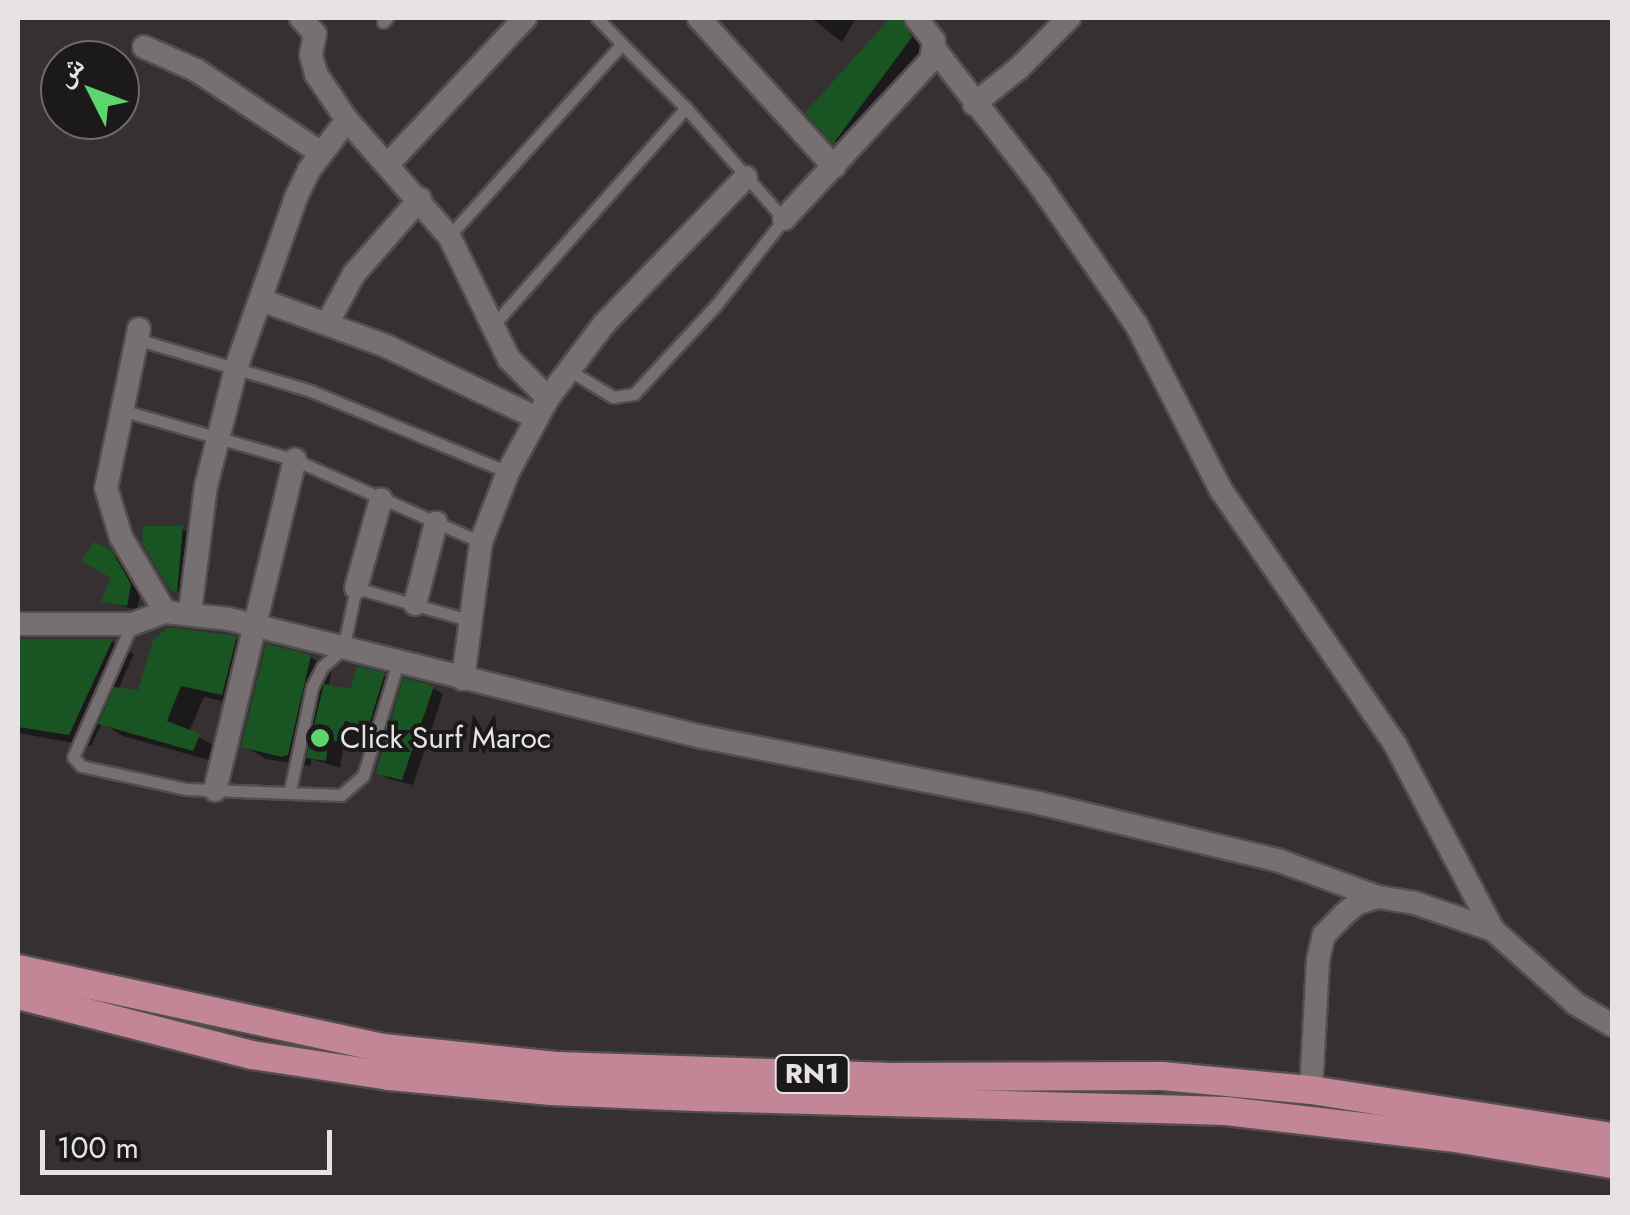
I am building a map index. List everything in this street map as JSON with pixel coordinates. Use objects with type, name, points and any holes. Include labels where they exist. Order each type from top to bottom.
[{"type":"highway","name":"RN1","points":[[18,969],[383,1048],[558,1066],[885,1076],[1162,1076],[1311,1090],[1612,1138]]},
{"type":"highway","name":"RN1","points":[[18,996],[252,1055],[389,1076],[660,1096],[1226,1111],[1449,1137],[1612,1164]]},
{"type":"street","points":[[300,18],[316,34],[311,55],[316,74],[347,120],[449,236],[495,323],[509,359],[542,408]]},
{"type":"street","points":[[388,163],[525,18]]},
{"type":"street","points":[[698,18],[834,168]]},
{"type":"street","points":[[916,18],[974,104],[1040,185],[1136,324],[1221,490],[1396,746],[1493,930],[1576,1004],[1612,1025]]},
{"type":"street","points":[[974,104],[1019,68],[1069,18]]},
{"type":"street","points":[[144,47],[196,70],[320,153]]},
{"type":"street","points":[[784,219],[936,51]]},
{"type":"street","points":[[190,612],[216,437],[236,368],[297,195],[320,153],[347,120]]},
{"type":"street","points":[[463,679],[481,542],[508,472],[542,408],[604,324],[746,177]]},
{"type":"street","points":[[328,322],[354,274],[420,199]]},
{"type":"street","points":[[261,300],[328,322],[542,408]]},
{"type":"street","points":[[138,334],[106,488],[121,537],[165,612]]},
{"type":"street","points":[[215,790],[295,460]]},
{"type":"street","points":[[356,588],[381,498]]},
{"type":"street","points":[[415,604],[436,523]]},
{"type":"street","points":[[18,624],[132,624],[165,612],[190,612],[703,737],[1107,820],[1280,861],[1378,897],[1415,903],[1493,930]]},
{"type":"street","points":[[1311,1090],[1314,992],[1324,935],[1358,903],[1378,897]]},
{"type":"lane","points":[[569,370],[613,398],[634,394],[716,305],[784,219],[686,108],[597,18]]},
{"type":"lane","points":[[449,236],[622,44]]},
{"type":"lane","points":[[495,323],[686,108]]},
{"type":"lane","points":[[138,334],[311,391],[508,472]]},
{"type":"lane","points":[[121,410],[295,460],[481,542]]},
{"type":"lane","points":[[290,790],[315,680],[322,667],[342,649],[356,588],[468,620]]},
{"type":"lane","points":[[132,624],[73,757],[81,766],[186,790],[290,790],[341,795],[362,776],[398,662]]},
{"type":"building","points":[[890,18],[901,18],[912,37],[833,144],[805,113]]},
{"type":"building","points":[[143,526],[183,526],[177,593],[169,589],[142,543]]},
{"type":"building","points":[[94,542],[112,551],[131,584],[127,606],[101,602],[111,578],[81,561]]},
{"type":"building","points":[[168,627],[237,636],[222,695],[181,686],[167,721],[200,734],[193,751],[98,724],[114,687],[138,690],[153,640]]},
{"type":"building","points":[[18,639],[113,639],[69,735],[18,727]]},
{"type":"building","points":[[266,644],[311,655],[288,755],[282,757],[241,747]]},
{"type":"building","points":[[356,666],[385,673],[368,728],[345,721],[337,741],[328,742],[326,761],[306,758],[324,684],[351,689]]},
{"type":"building","points":[[403,678],[434,686],[402,780],[376,774]]},
{"type":"place","name":"Click Surf Maroc","points":[[320,738]]}]
